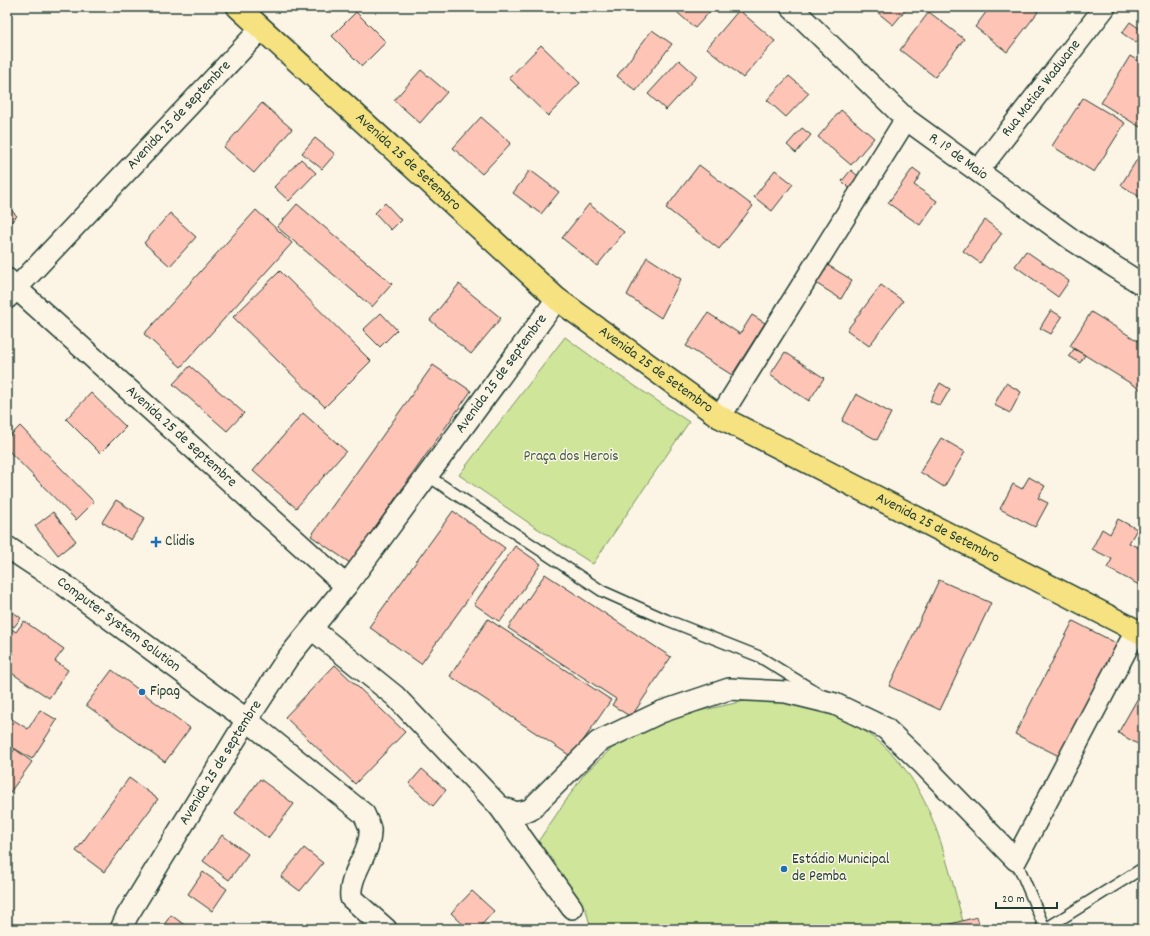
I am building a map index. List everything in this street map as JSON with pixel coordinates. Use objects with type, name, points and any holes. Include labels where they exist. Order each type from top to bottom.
[{"type":"highway","name":"Avenida 25 de Setembro","points":[[238,7],[260,29],[558,299],[720,417],[1139,632]]},
{"type":"street","name":"R. 1º de Maio","points":[[791,7],[906,119],[1074,241],[1143,285]]},
{"type":"street","name":"Rua Matias Wadwane","points":[[978,171],[1106,7]]},
{"type":"street","name":"Avenida 25 de septembre","points":[[260,29],[10,288],[346,586]]},
{"type":"street","points":[[720,417],[906,119]]},
{"type":"street","name":"Avenida 25 de septembre","points":[[121,929],[127,916],[247,720],[287,659],[346,586],[558,299]]},
{"type":"street","name":"Computer System Solution","points":[[7,547],[63,584],[247,720],[364,814],[370,828],[367,847],[350,890],[351,898],[386,929]]},
{"type":"street","points":[[312,629],[395,696],[499,806],[572,908]]},
{"type":"street","points":[[499,806],[516,813],[530,810],[598,742],[661,712],[730,689],[786,692],[836,704],[885,728],[922,763],[1016,860],[1139,632]]},
{"type":"lane","points":[[428,476],[602,591],[666,620],[758,656],[836,704]]},
{"type":"lane","points":[[1016,860],[1045,929],[1143,868]]},
{"type":"green space","name":"Praça dos Herois","points":[[565,337],[599,362],[689,422],[593,564],[532,525],[459,475]]},
{"type":"green space","points":[[754,699],[804,705],[834,713],[855,725],[880,743],[901,764],[917,788],[930,814],[941,842],[965,929],[591,929],[586,910],[537,843],[584,774],[612,748],[676,716]]},
{"type":"building","points":[[671,7],[714,7],[695,28]]},
{"type":"building","points":[[871,7],[908,7],[893,25]]},
{"type":"building","points":[[990,7],[1032,7],[1038,12],[1007,52],[975,27]]},
{"type":"building","points":[[739,10],[775,41],[743,78],[707,48]]},
{"type":"building","points":[[356,12],[386,42],[362,66],[332,36]]},
{"type":"building","points":[[929,12],[964,39],[935,77],[900,50]]},
{"type":"building","points":[[1130,22],[1143,31],[1143,34],[1136,43],[1122,33]]},
{"type":"building","points":[[652,30],[672,44],[636,91],[617,76]]},
{"type":"building","points":[[541,45],[580,83],[548,116],[509,78]]},
{"type":"building","points":[[1130,56],[1143,64],[1143,122],[1140,127],[1101,103]]},
{"type":"building","points":[[679,60],[697,76],[666,110],[648,94]]},
{"type":"building","points":[[421,70],[447,92],[420,123],[394,100]]},
{"type":"building","points":[[789,76],[809,93],[786,117],[767,100]]},
{"type":"building","points":[[1083,98],[1125,123],[1094,172],[1052,146]]},
{"type":"building","points":[[262,103],[292,129],[254,173],[224,147]]},
{"type":"building","points":[[841,110],[874,138],[851,165],[818,137]]},
{"type":"building","points":[[481,117],[511,143],[482,174],[453,148]]},
{"type":"building","points":[[802,128],[811,135],[796,153],[787,145]]},
{"type":"building","points":[[315,138],[335,154],[322,169],[302,153]]},
{"type":"building","points":[[1143,150],[1143,199],[1121,185]]},
{"type":"building","points":[[301,159],[316,173],[289,201],[274,187]]},
{"type":"building","points":[[699,165],[753,206],[719,249],[666,208]]},
{"type":"building","points":[[913,168],[921,174],[914,185],[937,201],[920,225],[888,203]]},
{"type":"building","points":[[530,170],[559,192],[541,214],[513,193]]},
{"type":"building","points":[[775,170],[793,184],[772,211],[754,197]]},
{"type":"building","points":[[851,170],[859,177],[849,188],[842,181]]},
{"type":"building","points":[[385,203],[401,220],[391,230],[375,213]]},
{"type":"building","points":[[297,204],[392,284],[372,307],[277,227]]},
{"type":"building","points":[[589,204],[624,232],[597,266],[562,238]]},
{"type":"building","points":[[7,206],[17,216],[7,226]]},
{"type":"building","points":[[256,210],[292,243],[181,367],[144,334]]},
{"type":"building","points":[[170,213],[196,237],[170,266],[144,243]]},
{"type":"building","points":[[985,220],[1002,233],[980,263],[963,251]]},
{"type":"building","points":[[1026,251],[1069,281],[1058,297],[1015,266]]},
{"type":"building","points":[[647,257],[681,279],[661,318],[627,295]]},
{"type":"building","points":[[826,264],[852,280],[841,299],[814,282]]},
{"type":"building","points":[[280,271],[371,361],[325,407],[233,317]]},
{"type":"building","points":[[459,284],[501,318],[471,354],[430,320]]},
{"type":"building","points":[[881,285],[903,301],[869,346],[847,330]]},
{"type":"building","points":[[1051,310],[1062,317],[1051,334],[1040,328]]},
{"type":"building","points":[[1091,312],[1143,344],[1143,391],[1070,346]]},
{"type":"building","points":[[381,313],[397,330],[380,347],[363,330]]},
{"type":"building","points":[[708,313],[740,334],[752,315],[765,323],[732,375],[686,346]]},
{"type":"building","points":[[1074,349],[1085,355],[1080,363],[1069,356]]},
{"type":"building","points":[[785,352],[824,378],[809,401],[770,375]]},
{"type":"building","points":[[433,365],[471,391],[350,563],[311,536]]},
{"type":"building","points":[[190,366],[244,413],[227,431],[173,384]]},
{"type":"building","points":[[940,383],[950,389],[940,406],[930,401]]},
{"type":"building","points":[[1006,383],[1021,392],[1010,413],[994,405]]},
{"type":"building","points":[[91,393],[126,427],[100,453],[66,419]]},
{"type":"building","points":[[856,394],[891,413],[877,440],[842,421]]},
{"type":"building","points":[[303,413],[346,451],[296,508],[253,471]]},
{"type":"building","points":[[20,426],[94,502],[76,520],[7,449],[7,439]]},
{"type":"building","points":[[941,438],[965,452],[944,487],[920,472]]},
{"type":"building","points":[[1029,477],[1045,486],[1038,498],[1048,503],[1035,527],[1000,509],[1013,484],[1022,489]]},
{"type":"building","points":[[116,500],[145,518],[131,540],[102,522]]},
{"type":"building","points":[[453,511],[505,548],[421,664],[369,627]]},
{"type":"building","points":[[53,512],[76,541],[58,555],[35,526]]},
{"type":"building","points":[[1118,519],[1137,529],[1129,543],[1143,550],[1143,587],[1107,568],[1112,559],[1092,549],[1102,529],[1110,534]]},
{"type":"building","points":[[515,546],[541,564],[500,622],[474,604]]},
{"type":"building","points":[[545,574],[671,657],[631,717],[612,705],[616,699],[508,628]]},
{"type":"building","points":[[939,580],[991,603],[940,710],[889,686]]},
{"type":"building","points":[[13,612],[21,618],[14,627],[7,622],[7,619]]},
{"type":"building","points":[[488,619],[611,700],[572,757],[450,676]]},
{"type":"building","points":[[24,621],[64,649],[55,661],[68,670],[49,698],[7,670],[7,626],[16,632]]},
{"type":"building","points":[[1073,621],[1120,645],[1063,758],[1015,734]]},
{"type":"building","points":[[335,665],[405,732],[355,784],[285,717]]},
{"type":"building","points":[[112,670],[190,728],[165,762],[86,705]]},
{"type":"building","points":[[1143,689],[1143,747],[1118,733]]},
{"type":"building","points":[[40,710],[57,720],[32,759],[7,744],[7,716],[28,729]]},
{"type":"building","points":[[15,749],[32,762],[8,795],[7,760]]},
{"type":"building","points":[[422,769],[446,790],[433,806],[409,784]]},
{"type":"building","points":[[129,778],[158,799],[104,872],[76,851]]},
{"type":"building","points":[[260,779],[294,804],[268,838],[235,813]]},
{"type":"building","points":[[222,835],[248,854],[229,880],[203,861]]},
{"type":"building","points":[[304,848],[323,863],[300,891],[281,877]]},
{"type":"building","points":[[203,872],[227,889],[212,911],[188,894]]},
{"type":"building","points":[[472,891],[494,911],[478,929],[468,929],[451,913]]},
{"type":"building","points":[[171,915],[190,929],[161,929]]},
{"type":"building","points":[[977,917],[981,929],[940,929],[939,927]]},
{"type":"building","points":[[268,924],[274,929],[263,929]]},
{"type":"building","points":[[444,924],[450,929],[440,929]]},
{"type":"place","name":"Clidis","points":[[156,542]]},
{"type":"place","name":"Fipag","points":[[142,692]]},
{"type":"place","name":"Estádio Municipal de Pemba","points":[[784,869]]}]
